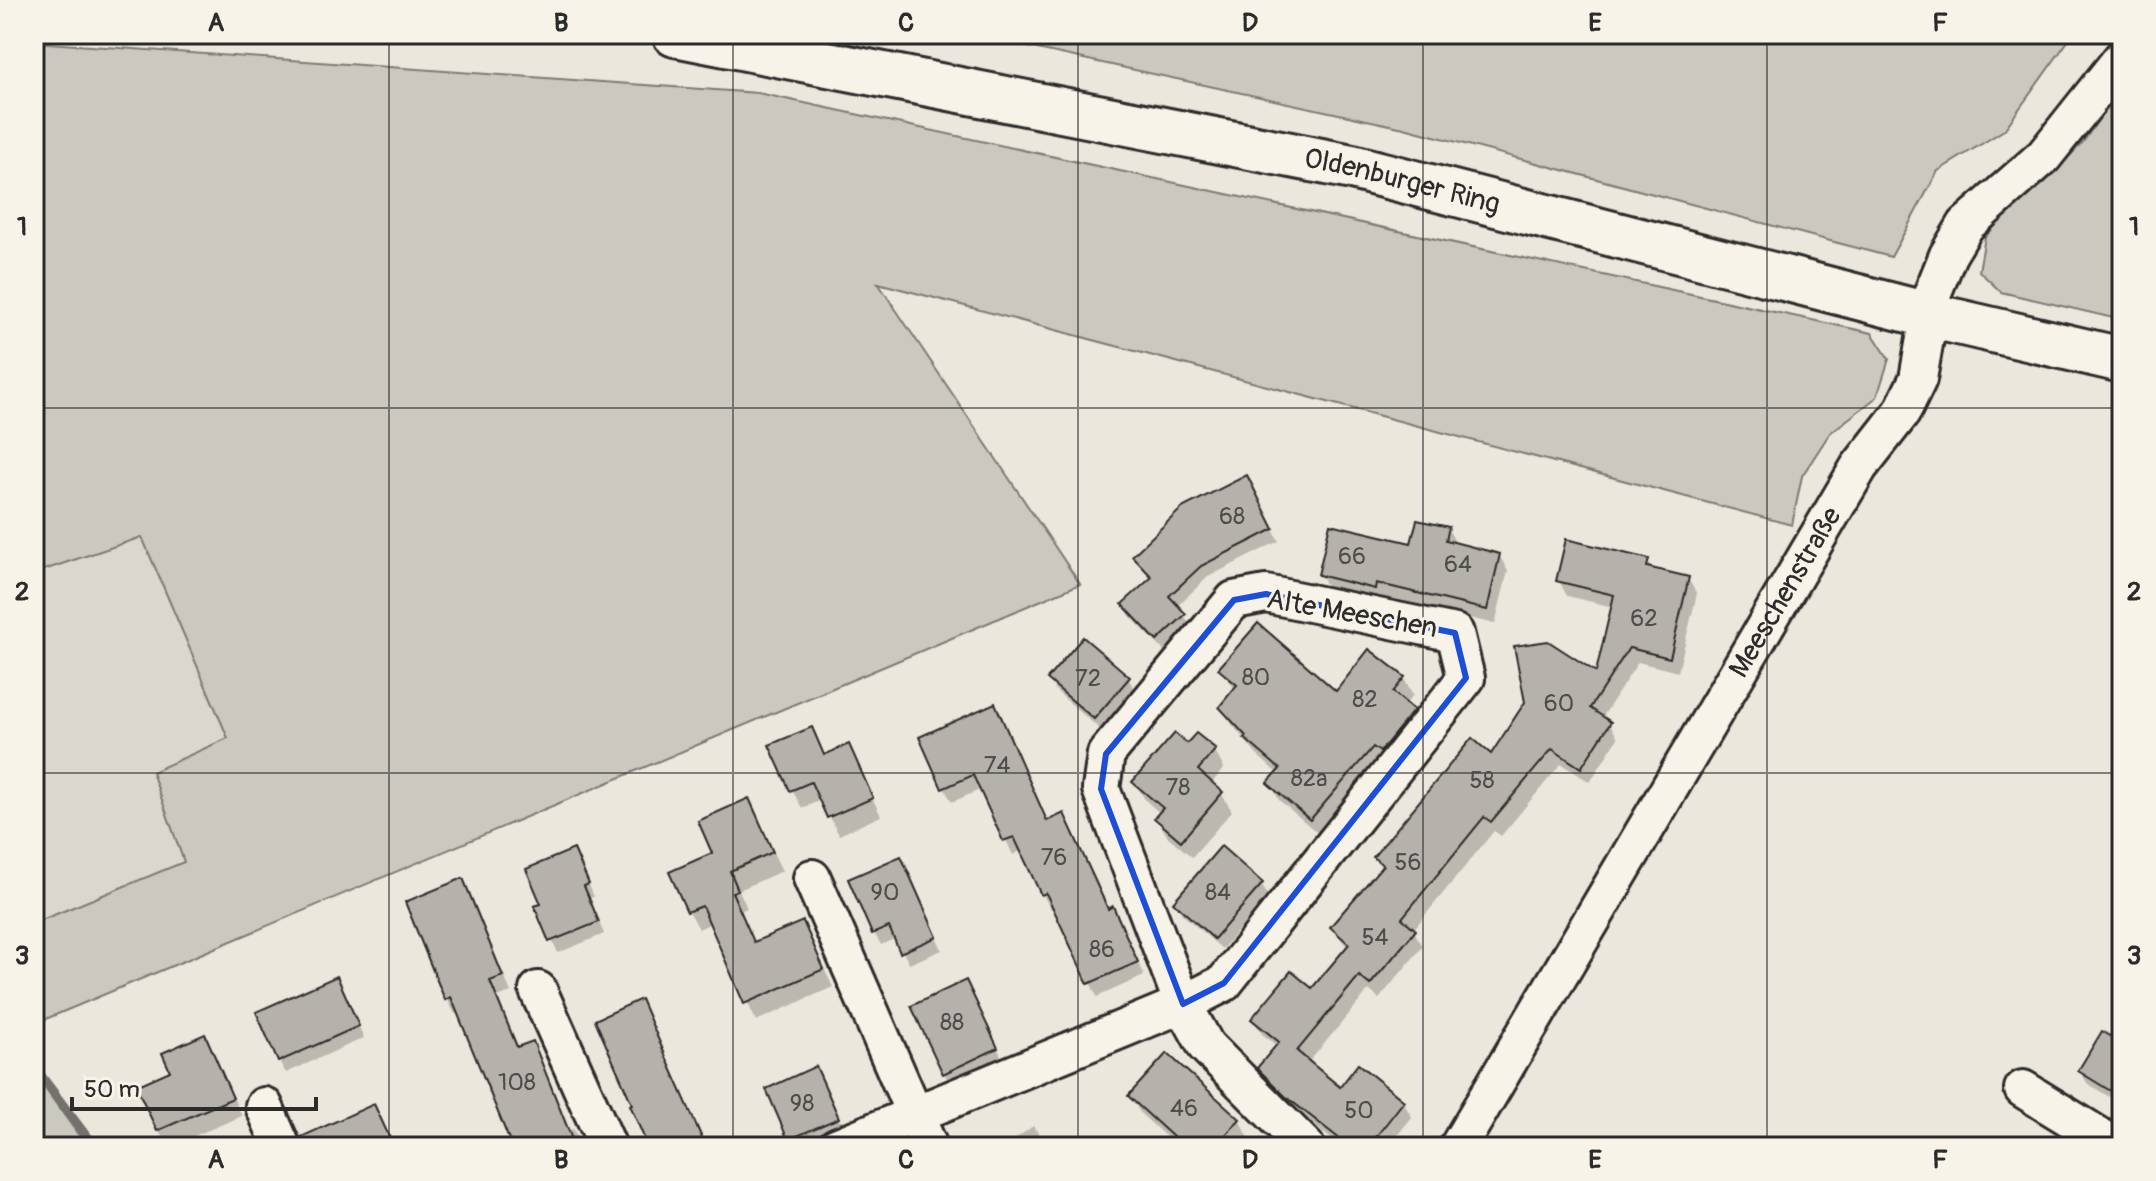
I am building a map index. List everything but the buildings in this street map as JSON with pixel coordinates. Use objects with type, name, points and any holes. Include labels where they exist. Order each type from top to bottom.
[{"type":"main road","name":"Oldenburger Ring","points":[[675,34],[1352,167],[1928,315],[2122,360]]},
{"type":"street","name":"Meeschenstraße","points":[[1458,1147],[1859,467],[1902,412],[1918,379],[1928,315],[1938,279],[1966,225],[2044,156],[2122,58]]},
{"type":"street","name":"Alte Meeschen","points":[[836,1147],[921,1132],[1183,1004],[1224,983],[1466,678],[1455,633],[1266,594],[1234,600],[1106,754],[1101,789],[1183,1004]]},
{"type":"street","points":[[812,878],[921,1132]]},
{"type":"street","points":[[538,990],[608,1147]]},
{"type":"street","points":[[1183,1004],[1206,1046],[1306,1147]]},
{"type":"street","points":[[2023,1089],[2117,1147]]},
{"type":"street","points":[[264,1106],[282,1147]]},
{"type":"highlighted area","points":[[1266,594],[1455,633],[1466,678],[1224,983],[1183,1004],[1101,789],[1106,754],[1234,600]]},
{"type":"shaded area","points":[[968,34],[2073,34],[2004,130],[1938,171],[1891,257],[1404,128]]},
{"type":"shaded area","points":[[34,42],[758,93],[1872,333],[1889,359],[1877,397],[1830,433],[1802,476],[1792,525],[878,283],[1080,584],[34,1024],[34,923],[184,862],[152,772],[228,738],[142,537],[38,572],[34,566]]},
{"type":"shaded area","points":[[2122,86],[2122,320],[2001,292],[1979,271],[1985,237],[2083,142]]},
{"type":"shaded area","points":[[142,537],[228,738],[184,862],[34,923],[34,566],[38,572]]},
{"type":"shaded area","points":[[34,1073],[87,1147],[34,1147]]},
{"type":"waterway","points":[[34,1067],[94,1147]]}]
